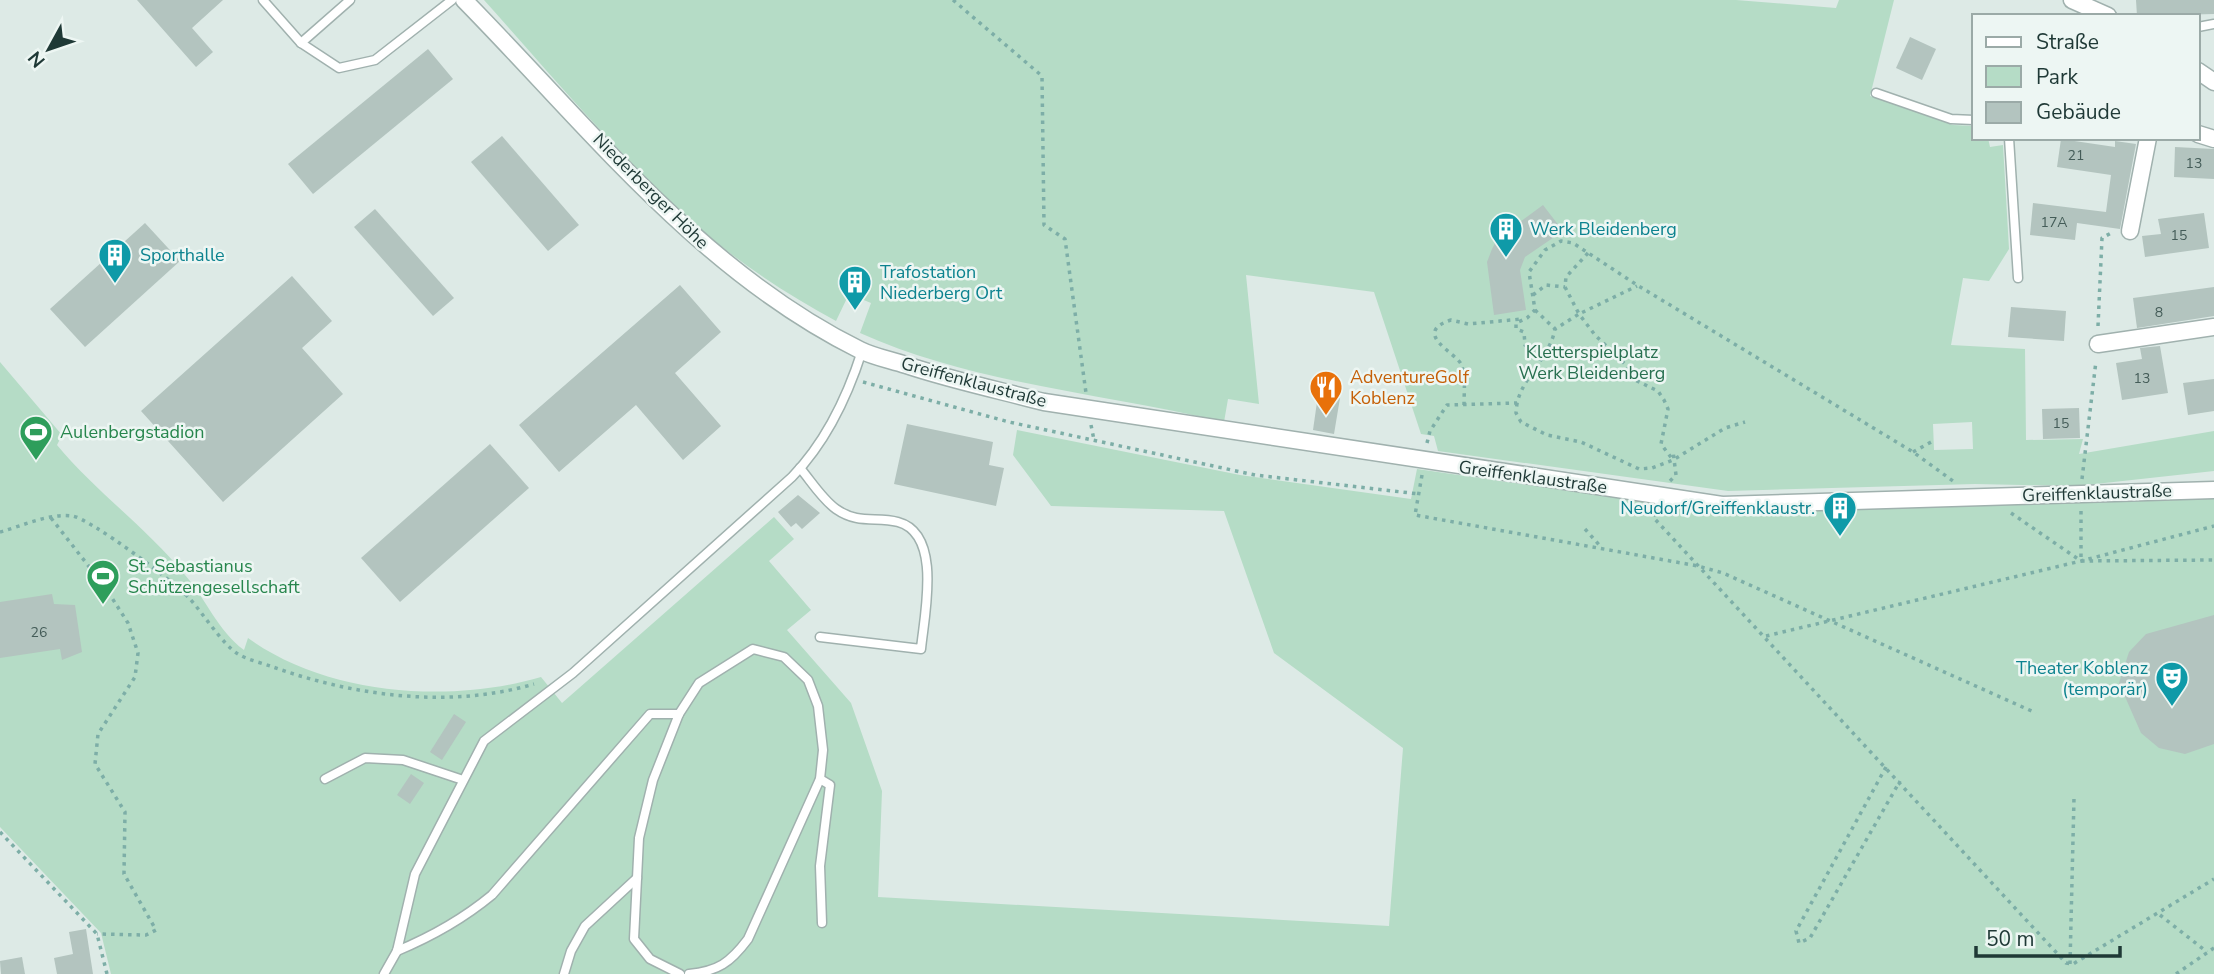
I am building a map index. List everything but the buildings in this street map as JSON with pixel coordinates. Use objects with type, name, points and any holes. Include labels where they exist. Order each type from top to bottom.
[{"type":"street","name":"Niederberger Höhe","points":[[464,0],[672,216],[730,268],[795,312],[862,351]]},
{"type":"street","points":[[2072,0],[2104,14]]},
{"type":"street","points":[[2130,231],[2148,140]]},
{"type":"street","points":[[2098,344],[2214,327]]},
{"type":"street","name":"Greiffenklaustraße","points":[[862,351],[946,378],[1044,402],[1722,505],[2214,490]]},
{"type":"lane","points":[[263,0],[301,43],[339,68],[374,60],[452,0]]},
{"type":"lane","points":[[301,43],[350,0]]},
{"type":"lane","points":[[1876,93],[1951,119],[1972,120]]},
{"type":"lane","points":[[2009,140],[2018,278]]},
{"type":"lane","points":[[384,974],[397,951],[415,874],[484,741],[573,673],[814,454],[853,380],[862,351]]},
{"type":"lane","points":[[800,468],[836,509],[866,522],[899,522],[918,534],[927,555],[921,649],[820,638]]},
{"type":"lane","points":[[680,974],[650,959],[634,939],[639,838],[653,780],[679,714],[699,683],[733,659],[753,649],[784,657],[807,680],[818,706],[823,750],[820,779],[748,939],[734,958],[709,972],[689,974]]},
{"type":"lane","points":[[397,951],[431,937],[467,916],[492,895],[650,715],[679,714]]},
{"type":"lane","points":[[325,779],[365,758],[403,760],[463,780]]},
{"type":"lane","points":[[820,779],[830,785],[820,866],[822,923]]},
{"type":"lane","points":[[564,974],[571,951],[585,926],[636,878]]},
{"type":"path","points":[[953,0],[1042,76],[1044,225],[1065,239],[1094,440]]},
{"type":"path","points":[[2098,326],[2102,238],[2110,233],[2130,231]]},
{"type":"path","points":[[1555,329],[1535,310],[1530,272],[1545,250],[1561,242],[1573,243],[1637,285],[1913,452],[2081,561],[2214,560]]},
{"type":"path","points":[[1588,253],[1566,278],[1566,287],[1579,314],[1595,335],[1627,366],[1633,379],[1658,391],[1664,400],[1668,409],[1661,444],[1673,460]]},
{"type":"path","points":[[1533,295],[1546,285],[1566,287]]},
{"type":"path","points":[[1637,285],[1555,329],[1552,345],[1520,390],[1516,413],[1521,422],[1548,435],[1581,442],[1630,467],[1651,468],[1696,449],[1725,428],[1745,422]]},
{"type":"path","points":[[1535,310],[1516,323],[1516,329],[1524,331],[1525,345],[1541,357]]},
{"type":"path","points":[[1464,405],[1463,369],[1458,359],[1437,343],[1435,336],[1439,327],[1451,320],[1468,324],[1527,318]]},
{"type":"path","points":[[2081,561],[2081,493],[2098,344]]},
{"type":"path","points":[[853,380],[1009,422],[1255,475],[1419,494]]},
{"type":"path","points":[[1517,403],[1447,405],[1430,431],[1415,514],[1698,566],[1723,573],[2036,713]]},
{"type":"path","points":[[1913,452],[1933,441]]},
{"type":"path","points":[[1667,485],[1676,475],[1674,451]]},
{"type":"path","points":[[0,532],[51,518],[75,516],[160,572],[187,595],[237,653],[312,681],[380,695],[414,696],[517,690],[540,683]]},
{"type":"path","points":[[1653,517],[2070,964]]},
{"type":"path","points":[[51,518],[122,614],[138,653],[135,677],[98,734],[95,764],[125,812],[124,874],[156,930],[146,935],[97,934]]},
{"type":"path","points":[[1766,636],[2081,561],[2214,526]]},
{"type":"path","points":[[1586,529],[1602,548]]},
{"type":"path","points":[[1886,767],[1796,931],[1799,943],[1810,938],[1900,781]]},
{"type":"path","points":[[2070,964],[2074,798]]},
{"type":"path","points":[[0,832],[97,934],[107,974]]},
{"type":"path","points":[[2070,964],[2159,914],[2214,879]]},
{"type":"path","points":[[2159,914],[2207,952]]},
{"type":"path","points":[[2176,974],[2214,948]]},
{"type":"green space","name":"Kletterspielplatz Werk Bleidenberg","points":[[484,0],[1736,0],[1836,8],[1839,0],[1894,0],[1870,96],[1953,125],[1972,126],[1972,140],[1988,140],[1990,147],[2003,145],[2009,249],[1989,281],[1963,278],[1951,345],[2025,349],[2026,440],[2083,439],[2079,454],[2214,431],[2214,471],[2077,486],[1975,484],[1728,491],[1438,451],[1434,436],[1421,434],[1374,292],[1246,275],[1259,404],[1228,399],[1224,422],[993,376],[903,350],[860,333],[871,303],[849,294],[836,321],[777,286],[735,257],[689,218],[628,159]],"holes":[[[1972,422],[1973,449],[1934,450],[1933,424]]]},
{"type":"green space","points":[[0,362],[62,435],[57,445],[88,479],[170,558],[235,642],[244,650],[248,638],[279,657],[314,672],[351,683],[429,692],[468,690],[541,677],[562,703],[774,517],[794,539],[769,561],[811,610],[787,630],[851,703],[882,791],[878,897],[1389,926],[1403,748],[1274,653],[1224,511],[1051,506],[1013,455],[1017,430],[1240,475],[1411,499],[1417,469],[1722,513],[2214,494],[2214,974],[111,974],[101,933],[0,827]]},
{"type":"place","name":"Werk Bleidenberg","points":[[1506,259]]},
{"type":"place","name":"Sporthalle","points":[[115,285]]},
{"type":"place","name":"Trafostation Niederberg Ort","points":[[855,312]]},
{"type":"place","name":"AdventureGolf Koblenz","points":[[1326,417]]},
{"type":"place","name":"Aulenbergstadion","points":[[36,462]]},
{"type":"place","name":"Neudorf/Greiffenklaustr.","points":[[1840,538]]},
{"type":"place","name":"St. Sebastianus Schützengesellschaft","points":[[103,606]]},
{"type":"place","name":"Theater Koblenz (temporär)","points":[[2172,708]]}]
